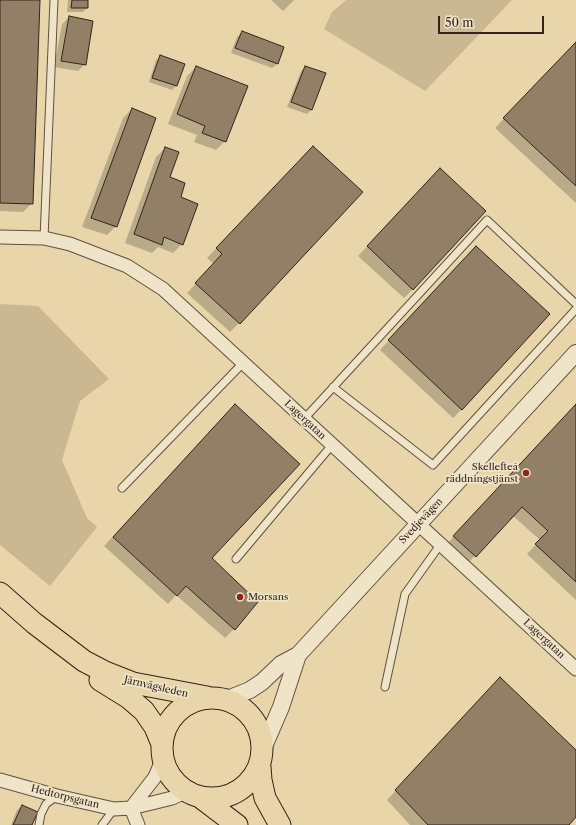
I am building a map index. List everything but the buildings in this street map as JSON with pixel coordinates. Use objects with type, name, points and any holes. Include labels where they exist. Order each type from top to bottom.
[{"type":"main road","name":"Järnvägsleden","points":[[0,593],[34,623],[84,661],[104,672],[133,683],[217,699]]},
{"type":"main road","name":"Järnvägsleden","points":[[84,661],[102,681],[129,698],[144,711],[155,727],[162,751]]},
{"type":"main road","points":[[237,825],[175,783],[167,771],[162,751],[165,730],[172,717],[182,708],[195,701],[217,699],[241,707],[253,718],[260,734],[261,780],[265,798],[280,825]]},
{"type":"main road","points":[[193,794],[214,798],[228,796],[241,789],[252,780],[261,759]]},
{"type":"street","name":"Lagergatan","points":[[0,236],[44,238],[70,244],[127,266],[163,289],[576,669]]},
{"type":"street","name":"Svedjevägen","points":[[217,699],[250,690],[262,682],[281,664],[298,654],[576,353]]},
{"type":"street","name":"Svedjevägen","points":[[261,759],[281,707],[298,654]]},
{"type":"street","points":[[138,825],[131,808],[155,777],[162,751]]},
{"type":"street","name":"Hedtorpsgatan","points":[[0,780],[57,796],[114,809],[131,808],[193,794]]},
{"type":"lane","points":[[44,238],[54,0]]},
{"type":"lane","points":[[304,418],[487,220],[576,304]]},
{"type":"lane","points":[[333,387],[433,465],[576,309]]},
{"type":"lane","points":[[122,488],[243,363]]},
{"type":"lane","points":[[236,559],[332,445]]},
{"type":"lane","points":[[384,687],[406,594],[440,545]]},
{"type":"lane","points":[[39,825],[41,814],[46,804],[57,796]]},
{"type":"lane","points":[[102,825],[114,809]]},
{"type":"shaded area","points":[[346,0],[512,0],[425,91],[324,29],[332,12]]},
{"type":"shaded area","points":[[0,304],[38,306],[109,379],[80,401],[62,460],[87,518],[97,527],[50,586],[0,545]]},
{"type":"place","name":"Skellefteå räddningstjänst","points":[[526,473]]},
{"type":"place","name":"Morsans","points":[[240,597]]}]
